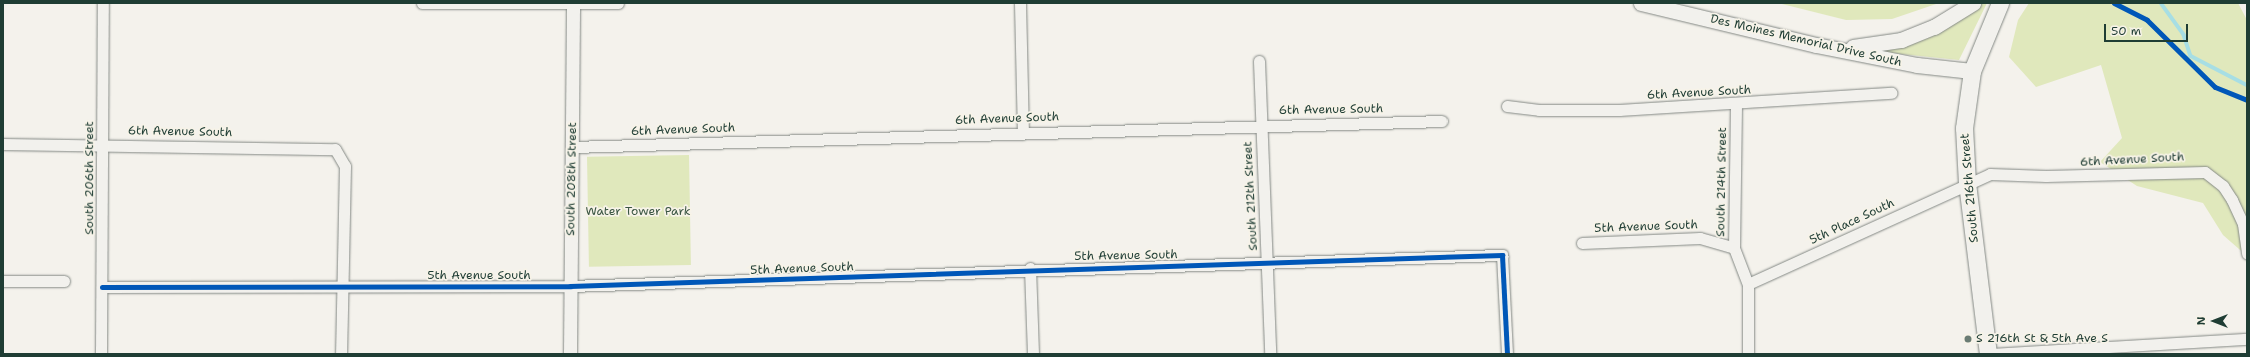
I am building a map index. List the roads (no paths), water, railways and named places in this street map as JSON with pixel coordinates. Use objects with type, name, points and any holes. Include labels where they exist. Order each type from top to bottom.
[{"type":"main road","name":"Des Moines Memorial Drive South","points":[[1641,3],[1816,45],[1917,65],[1972,71]]},
{"type":"main road","points":[[1816,45],[1850,47],[1901,40],[1934,27],[1973,3]]},
{"type":"main road","name":"South 216th Street","points":[[1988,354],[1967,183],[1964,128],[1972,71],[2000,3]]},
{"type":"street","name":"South 206th Street","points":[[102,354],[104,145],[103,3]]},
{"type":"street","points":[[422,3],[618,3]]},
{"type":"street","points":[[1020,3],[1023,131]]},
{"type":"street","name":"South 208th Street","points":[[570,354],[573,4]]},
{"type":"street","name":"South 212th Street","points":[[1258,61],[1270,354]]},
{"type":"street","name":"6th Avenue South","points":[[1507,106],[1539,110],[1619,110],[1736,105],[1891,93]]},
{"type":"street","name":"South 214th Street","points":[[1736,105],[1734,248],[1748,284],[1748,354]]},
{"type":"street","name":"6th Avenue South","points":[[572,147],[1023,131],[1261,124],[1442,121]]},
{"type":"street","name":"6th Avenue South","points":[[3,144],[326,147],[335,149],[345,166],[342,285]]},
{"type":"street","name":"6th Avenue South","points":[[1967,183],[1990,174],[2046,176],[2205,172],[2223,186],[2232,200],[2243,224],[2247,254]]},
{"type":"street","name":"5th Place South","points":[[1748,284],[1967,183]]},
{"type":"street","name":"5th Avenue South","points":[[1582,243],[1700,238],[1734,248]]},
{"type":"street","name":"5th Avenue South","points":[[102,287],[342,285],[570,286],[1030,268],[1267,263],[1502,255],[1507,354]]},
{"type":"street","points":[[1030,268],[1033,354]]},
{"type":"street","points":[[3,281],[64,281]]},
{"type":"street","points":[[340,354],[342,285]]},
{"type":"street","points":[[1992,354],[2247,339]]},
{"type":"waterway","points":[[2161,3],[2184,35],[2191,56],[2247,85]]},
{"type":"place","name":"S 216th St & 5th Ave S","points":[[1968,339]]},
{"type":"park label","name":"Water Tower Park","points":[[638,212]]}]
